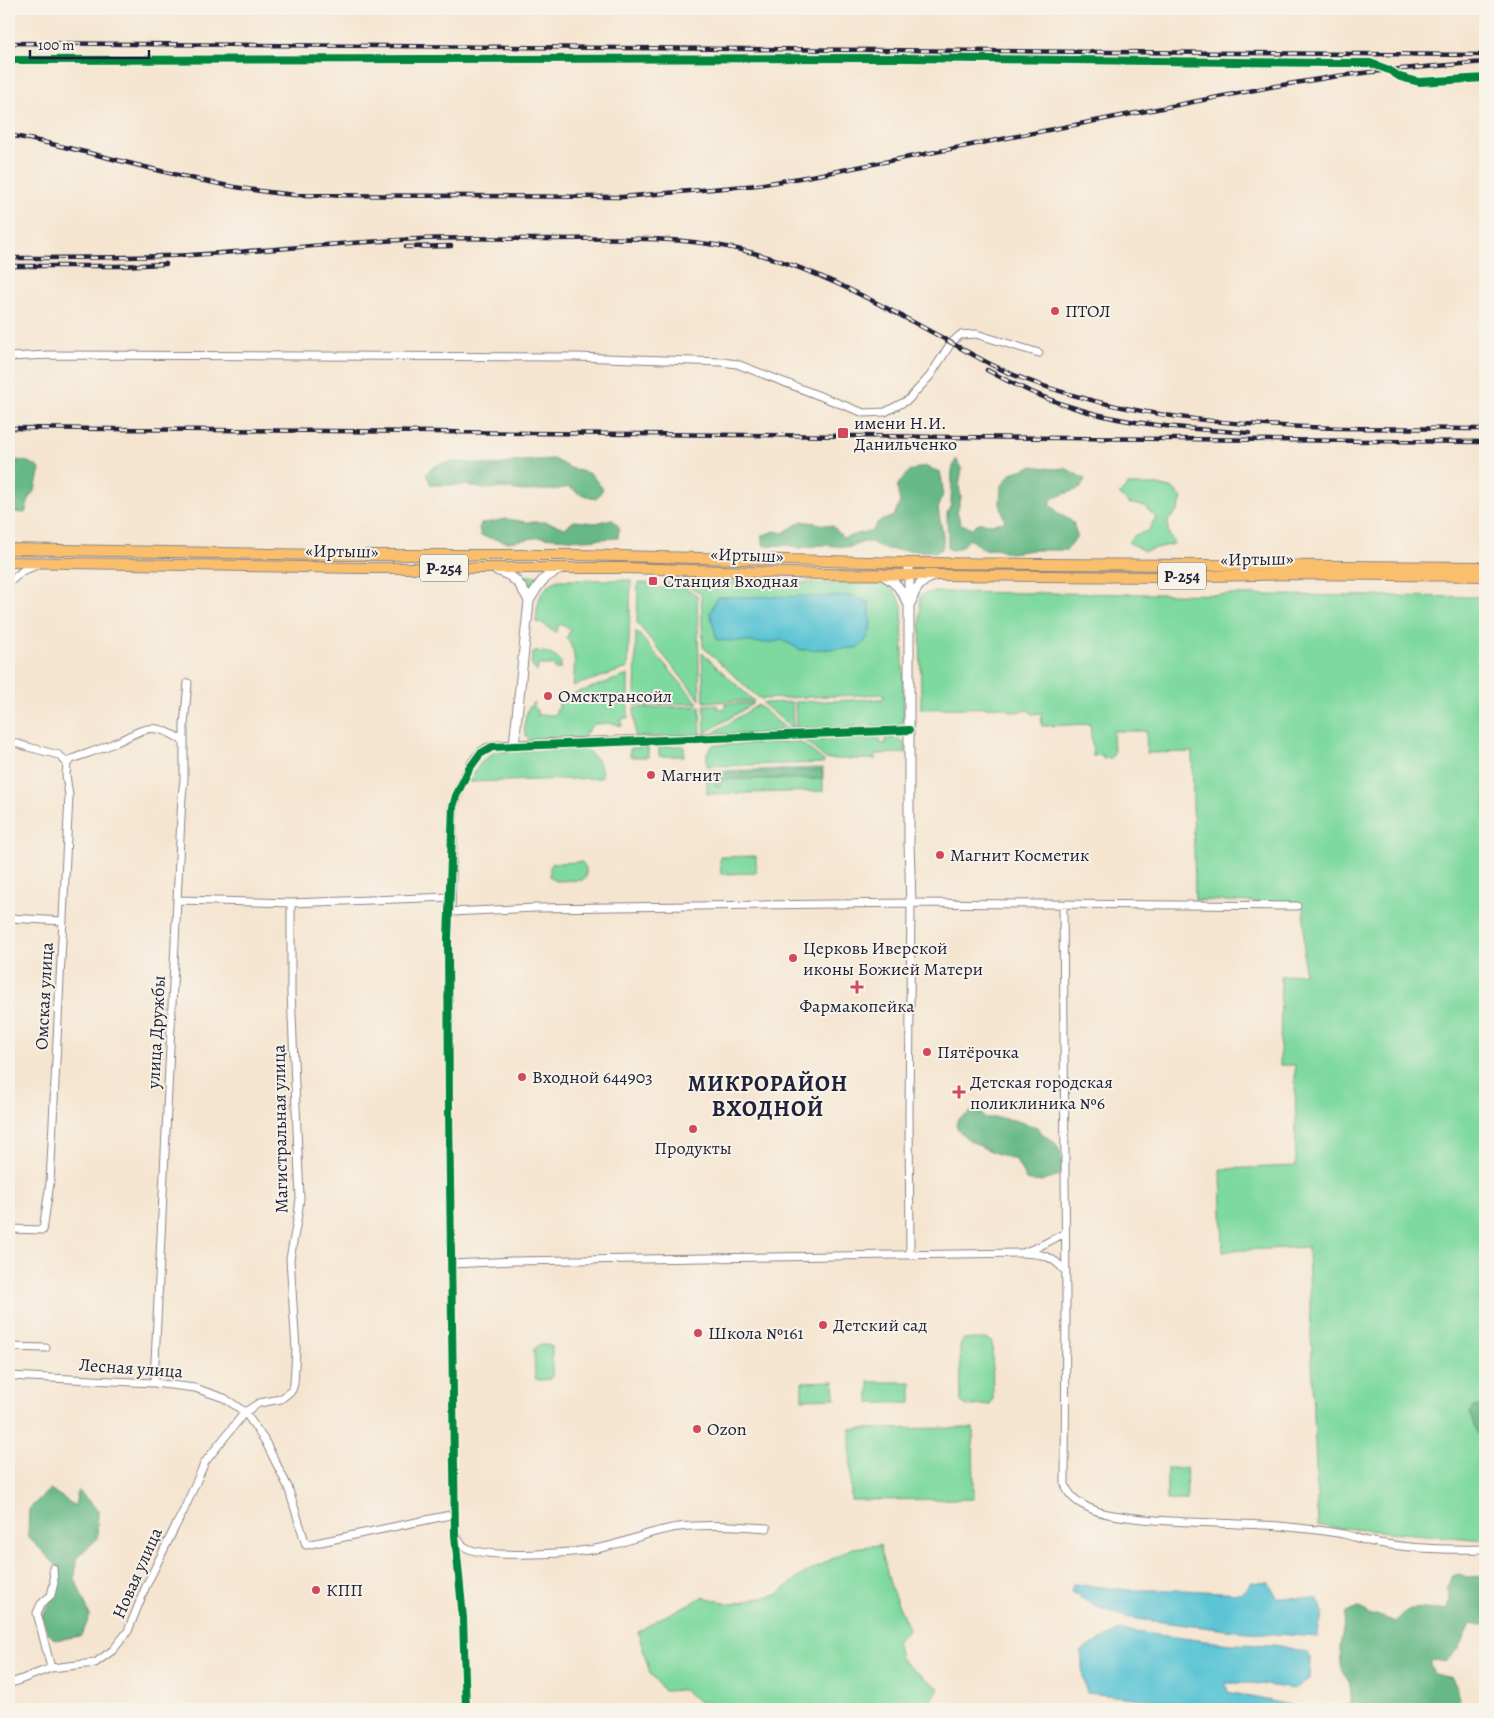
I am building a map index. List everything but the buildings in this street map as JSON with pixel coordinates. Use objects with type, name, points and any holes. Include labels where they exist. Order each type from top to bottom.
[{"type":"main road","name":"«Иртыш»","points":[[9,549],[322,555],[586,556],[909,569],[1485,567]]},
{"type":"main road","name":"«Иртыш»","points":[[9,562],[564,568],[880,574],[909,569],[938,574],[1160,577],[1297,574],[1485,576]]},
{"type":"street","points":[[9,60],[903,58],[1370,63],[1389,70],[1400,78],[1419,82],[1485,78]]},
{"type":"street","points":[[9,357],[48,354],[576,357],[722,362],[737,364],[864,414],[884,412],[908,400],[930,376],[952,343],[960,335],[976,334],[1039,353]]},
{"type":"street","points":[[9,583],[22,571],[43,563]]},
{"type":"street","points":[[493,568],[508,574],[520,584],[529,601]]},
{"type":"street","points":[[514,745],[529,601],[547,575],[564,568]]},
{"type":"street","points":[[909,569],[909,843],[911,903],[910,1256]]},
{"type":"street","points":[[880,574],[890,578],[898,586],[904,596],[908,610]]},
{"type":"street","points":[[908,610],[918,585],[938,574]]},
{"type":"street","name":"улица Дружбы","points":[[154,1383],[184,780],[183,741],[188,683]]},
{"type":"street","points":[[9,741],[58,755],[68,763],[72,759],[114,743],[138,730],[162,730],[174,734],[183,741]]},
{"type":"street","points":[[466,1709],[463,1618],[455,1536],[449,1102],[448,939],[453,807],[456,796],[480,754],[492,747],[909,730]]},
{"type":"street","name":"Омская улица","points":[[9,1229],[43,1230],[50,1183],[63,921],[68,796],[66,775],[68,763]]},
{"type":"street","points":[[177,900],[291,903],[450,897]]},
{"type":"street","name":"Магистральная улица","points":[[245,1412],[259,1403],[281,1399],[292,1390],[294,1384],[296,1349],[290,1259],[300,1198],[291,993],[291,903]]},
{"type":"street","points":[[450,912],[536,908],[911,903],[1063,906],[1297,906]]},
{"type":"street","points":[[1063,906],[1066,1307],[1064,1484],[1067,1493],[1074,1500],[1112,1515],[1188,1522],[1280,1526],[1342,1534],[1368,1541],[1409,1547],[1457,1550],[1485,1549]]},
{"type":"street","points":[[9,918],[63,921]]},
{"type":"street","points":[[1020,1253],[1038,1247],[1065,1233]]},
{"type":"street","points":[[452,1264],[513,1261],[1020,1253],[1051,1257],[1065,1270]]},
{"type":"street","points":[[9,1347],[46,1348]]},
{"type":"street","name":"Лесная улица","points":[[9,1376],[154,1383],[195,1388],[224,1398],[245,1412]]},
{"type":"street","points":[[245,1412],[265,1441],[285,1480],[306,1545],[455,1514]]},
{"type":"street","name":"Новая улица","points":[[9,1684],[51,1668],[95,1662],[108,1654],[121,1642],[128,1631],[146,1586],[183,1512],[205,1462],[245,1412]]},
{"type":"street","points":[[455,1536],[464,1547],[477,1552],[555,1554],[605,1547],[640,1536],[680,1527],[733,1526],[767,1528]]},
{"type":"street","points":[[51,1668],[37,1613],[40,1604],[50,1595],[54,1583],[53,1568]]},
{"type":"green space","points":[[553,459],[570,468],[591,474],[603,489],[596,499],[578,493],[569,487],[553,490],[523,491],[504,488],[483,489],[467,485],[431,485],[426,474],[432,468],[448,462],[495,465]]},
{"type":"green space","points":[[956,459],[962,468],[959,486],[961,498],[957,512],[961,524],[972,528],[980,523],[1005,522],[1000,503],[1001,487],[1011,473],[1033,466],[1053,469],[1065,468],[1085,479],[1081,488],[1053,498],[1050,504],[1059,514],[1073,522],[1077,536],[1067,550],[1033,550],[1010,553],[996,548],[985,550],[969,539],[959,548],[951,550],[948,548],[947,513],[951,505],[952,470]]},
{"type":"green space","points":[[9,460],[33,464],[40,469],[35,490],[30,496],[25,513],[14,512],[9,503]]},
{"type":"green space","points":[[924,466],[940,472],[943,484],[943,494],[938,509],[943,543],[942,549],[936,552],[884,549],[871,542],[864,542],[850,547],[821,545],[800,548],[788,545],[764,546],[761,536],[775,531],[783,533],[802,521],[833,526],[843,538],[873,530],[878,522],[894,516],[900,502],[897,487],[902,479],[911,471]]},
{"type":"green space","points":[[1128,485],[1158,485],[1174,489],[1182,498],[1178,510],[1168,521],[1168,532],[1174,544],[1144,551],[1128,542],[1135,535],[1148,531],[1156,517],[1144,506],[1128,503],[1119,494]]},
{"type":"green space","points":[[506,519],[546,522],[565,528],[574,521],[596,523],[612,519],[619,527],[618,538],[584,540],[541,537],[508,542],[481,536],[479,528],[481,524]]},
{"type":"green space","points":[[520,576],[538,576],[532,588]]},
{"type":"green space","points":[[558,580],[631,580],[628,668],[573,686],[574,654],[570,643],[566,639],[571,629],[559,624],[555,633],[542,623],[536,622],[540,597],[546,588]]},
{"type":"green space","points":[[679,581],[883,584],[887,586],[895,593],[902,606],[904,721],[888,728],[859,725],[835,731],[796,731],[795,702],[883,699],[884,694],[761,699],[703,647],[701,594]]},
{"type":"green space","points":[[638,583],[648,583],[648,587],[665,588],[665,583],[676,583],[697,595],[700,700],[637,623]]},
{"type":"green space","points":[[933,592],[1485,597],[1485,1540],[1318,1526],[1308,1247],[1223,1251],[1221,1169],[1296,1166],[1295,1065],[1280,1065],[1281,976],[1304,973],[1304,910],[1301,905],[1288,903],[1195,900],[1192,752],[1147,753],[1146,731],[1113,731],[1114,754],[1111,758],[1103,759],[1103,755],[1093,756],[1090,724],[1042,726],[1041,713],[1032,714],[1028,710],[1013,712],[1002,707],[921,709],[920,596]]},
{"type":"green space","points":[[636,631],[698,703],[635,705]]},
{"type":"green space","points":[[537,651],[556,657],[561,662],[560,669],[555,670],[555,665],[538,665],[537,672],[533,668],[531,661],[533,653]]},
{"type":"green space","points":[[702,653],[754,701],[704,702]]},
{"type":"green space","points":[[628,675],[628,718],[622,718],[622,726],[612,723],[594,724],[585,734],[584,740],[533,741],[526,736],[524,728],[526,718],[531,704],[534,702],[534,709],[537,710],[537,715],[556,715],[556,710],[559,709],[559,701],[564,701],[573,694]]},
{"type":"green space","points":[[792,702],[793,729],[762,703]]},
{"type":"green space","points":[[754,703],[705,733],[704,705],[717,705],[718,709],[725,708],[725,704]]},
{"type":"green space","points":[[758,705],[791,733],[708,736]]},
{"type":"green space","points":[[700,706],[701,736],[635,737],[634,708]]},
{"type":"green space","points":[[897,737],[905,744],[906,753],[876,754],[876,759],[826,759],[805,741],[876,738],[880,739],[881,744],[886,744],[885,739]]},
{"type":"green space","points":[[800,742],[824,761],[824,763],[707,766],[707,753],[713,745]]},
{"type":"green space","points":[[659,746],[684,746],[684,756],[659,756]]},
{"type":"green space","points":[[648,747],[648,757],[630,757],[630,748]]},
{"type":"green space","points":[[584,749],[598,761],[602,774],[601,778],[469,782],[480,764],[494,752]]},
{"type":"green space","points":[[823,768],[823,791],[707,794],[707,771]]},
{"type":"green space","points":[[822,770],[822,779],[731,779],[722,780],[719,788],[715,786],[716,777],[712,773]]},
{"type":"green space","points":[[756,856],[756,873],[721,874],[720,857]]},
{"type":"green space","points":[[582,862],[586,868],[586,877],[582,880],[556,881],[550,877],[550,867],[553,863]]},
{"type":"green space","points":[[974,1110],[979,1111],[985,1118],[1014,1120],[1039,1128],[1043,1134],[1054,1142],[1061,1154],[1061,1173],[1056,1177],[1045,1180],[1026,1180],[1016,1160],[982,1147],[966,1137],[956,1125],[958,1119]]},
{"type":"green space","points":[[964,1339],[987,1339],[992,1342],[993,1399],[990,1405],[967,1406],[961,1402],[960,1345]]},
{"type":"green space","points":[[538,1345],[552,1347],[552,1376],[550,1379],[538,1380],[535,1378],[534,1349]]},
{"type":"green space","points":[[834,1381],[835,1398],[802,1399],[802,1382]]},
{"type":"green space","points":[[869,1382],[911,1382],[911,1403],[869,1403]]},
{"type":"green space","points":[[1485,1403],[1485,1440],[1483,1440],[1476,1431],[1470,1414],[1473,1407],[1481,1406]]},
{"type":"green space","points":[[973,1428],[974,1499],[851,1500],[850,1429]]},
{"type":"green space","points":[[1167,1468],[1186,1468],[1187,1500],[1167,1500]]},
{"type":"green space","points":[[50,1489],[75,1506],[78,1490],[98,1510],[97,1539],[76,1558],[75,1579],[90,1616],[81,1636],[55,1640],[48,1633],[42,1617],[57,1589],[59,1568],[28,1537],[29,1509]]},
{"type":"green space","points":[[880,1545],[891,1588],[909,1629],[896,1640],[900,1658],[914,1671],[939,1688],[930,1703],[914,1709],[742,1709],[697,1701],[683,1690],[664,1691],[650,1673],[638,1632],[657,1620],[703,1597],[732,1604],[778,1594],[799,1577],[852,1548]]},
{"type":"green space","points":[[1459,1574],[1467,1577],[1485,1576],[1485,1625],[1471,1624],[1459,1649],[1445,1662],[1431,1659],[1430,1666],[1434,1674],[1452,1678],[1458,1690],[1461,1709],[1349,1709],[1351,1693],[1349,1682],[1341,1665],[1340,1647],[1346,1612],[1359,1608],[1364,1610],[1369,1616],[1376,1615],[1396,1622],[1408,1610],[1447,1609],[1450,1600],[1447,1587],[1452,1576]]},
{"type":"water","points":[[854,596],[869,603],[870,616],[869,634],[857,648],[801,650],[782,640],[768,643],[717,640],[710,613],[717,597]]},
{"type":"water","points":[[1251,1582],[1269,1583],[1277,1597],[1318,1599],[1323,1612],[1317,1637],[1235,1631],[1129,1618],[1097,1607],[1071,1592],[1073,1584],[1128,1590],[1242,1593]]},
{"type":"water","points":[[1119,1630],[1230,1644],[1274,1645],[1307,1652],[1310,1658],[1309,1680],[1294,1689],[1253,1683],[1226,1683],[1228,1692],[1299,1707],[1300,1709],[1189,1709],[1172,1702],[1087,1693],[1083,1678],[1081,1651]]},
{"type":"railway","points":[[9,43],[1485,55]]},
{"type":"railway","points":[[9,135],[223,185],[296,195],[622,197],[758,185],[1270,87],[1389,70],[1485,62]]},
{"type":"railway","points":[[9,258],[191,255],[434,238],[639,239],[688,242],[737,249],[790,264],[816,274],[866,297],[1004,371],[1082,398],[1139,411],[1253,424],[1311,427],[1485,429]]},
{"type":"railway","points":[[406,247],[451,246]]},
{"type":"railway","points":[[9,266],[166,264]]},
{"type":"railway","points":[[987,370],[1043,397],[1099,415],[1163,426],[1249,433]]},
{"type":"railway","points":[[9,428],[1485,442]]},
{"type":"cycle path","points":[[9,60],[903,58],[1370,63],[1389,70],[1400,77],[1419,82],[1485,78]]},
{"type":"cycle path","points":[[466,1709],[463,1618],[455,1535],[449,1111],[448,939],[453,807],[456,796],[469,769],[480,754],[492,747],[909,730]]},
{"type":"place","name":"ПТОЛ","points":[[1055,311]]},
{"type":"place","name":"имени Н.И. Данильченко","points":[[843,433]]},
{"type":"place","name":"Станция Входная","points":[[653,581]]},
{"type":"place","name":"Омсктрансойл","points":[[548,696]]},
{"type":"place","name":"Магнит","points":[[651,775]]},
{"type":"place","name":"Магнит Косметик","points":[[940,855]]},
{"type":"place","name":"Церковь Иверской иконы Божией Матери","points":[[793,958]]},
{"type":"place","name":"Фармакопейка","points":[[857,987]]},
{"type":"place","name":"Пятёрочка","points":[[927,1052]]},
{"type":"place","name":"Входной 644903","points":[[522,1077]]},
{"type":"place","name":"Детская городская поликлиника №6","points":[[959,1092]]},
{"type":"place","name":"Продукты","points":[[693,1129]]},
{"type":"place","name":"Детский сад","points":[[823,1325]]},
{"type":"place","name":"Школа №161","points":[[698,1333]]},
{"type":"place","name":"Ozon","points":[[697,1429]]},
{"type":"place","name":"КПП","points":[[316,1590]]},
{"type":"district","name":"МИКРОРАЙОН ВХОДНОЙ","points":[[768,1096]]}]
